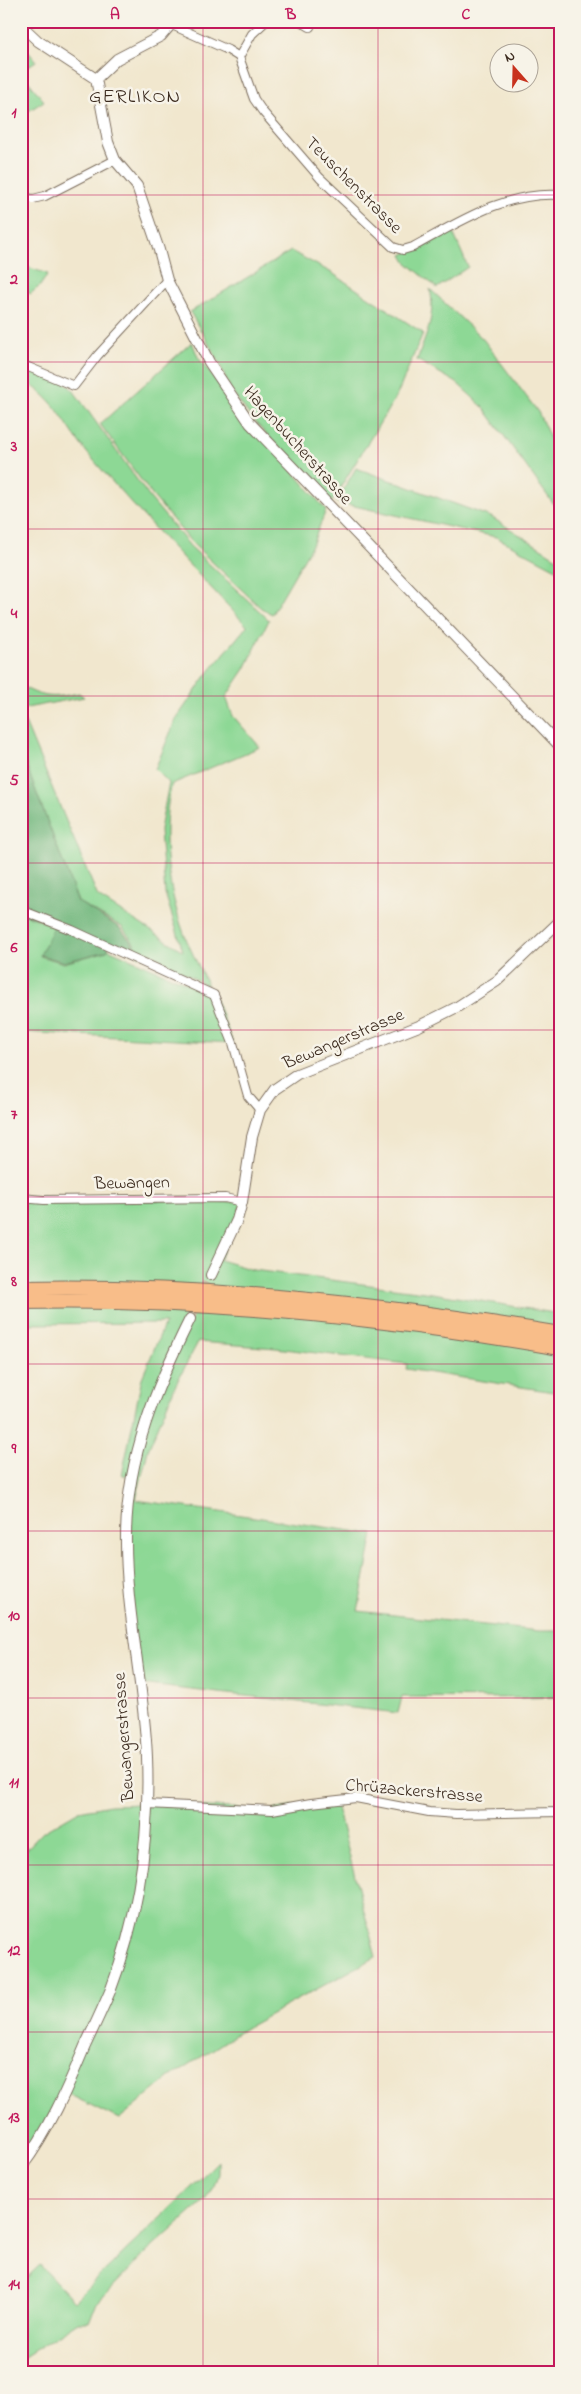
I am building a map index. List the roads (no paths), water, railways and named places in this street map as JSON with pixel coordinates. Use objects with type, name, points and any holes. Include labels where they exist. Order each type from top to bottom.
[{"type":"highway","points":[[21,1288],[118,1288],[234,1292],[366,1305],[560,1334]]},
{"type":"highway","points":[[21,1302],[147,1302],[240,1307],[396,1323],[560,1348]]},
{"type":"street","points":[[21,26],[38,41],[96,79],[117,59],[161,36],[173,23],[228,50],[238,57],[252,34],[266,21]]},
{"type":"street","points":[[300,21],[310,27]]},
{"type":"street","name":"Teuschenstrasse","points":[[238,57],[254,99],[263,112],[320,178],[393,247],[408,249],[496,204],[538,193],[560,195]]},
{"type":"street","name":"Hagenbucherstrasse","points":[[96,79],[106,134],[116,160],[137,186],[160,250],[167,280],[209,362],[250,423],[560,746]]},
{"type":"street","points":[[21,198],[45,196],[116,160]]},
{"type":"street","points":[[21,364],[74,386],[98,355],[167,280]]},
{"type":"street","points":[[21,910],[72,930],[214,995],[233,1043],[248,1096],[260,1110]]},
{"type":"street","name":"Bewangerstrasse","points":[[211,1275],[227,1245],[242,1202],[252,1137],[260,1110],[275,1089],[296,1074],[419,1026],[457,1007],[496,981],[560,921]]},
{"type":"street","name":"Bewangen","points":[[21,1198],[44,1200],[225,1198],[242,1202]]},
{"type":"street","name":"Bewangerstrasse","points":[[21,2168],[41,2141],[66,2093],[110,1989],[134,1912],[142,1864],[147,1804],[147,1755],[128,1583],[126,1525],[132,1476],[142,1429],[159,1383],[190,1319]]},
{"type":"street","name":"Chrüzackerstrasse","points":[[147,1804],[272,1810],[356,1798],[429,1812],[456,1814],[560,1812]]},
{"type":"tunnel","points":[[190,1319],[211,1275]]},
{"type":"district","name":"GERLIKON","points":[[135,97]]}]
